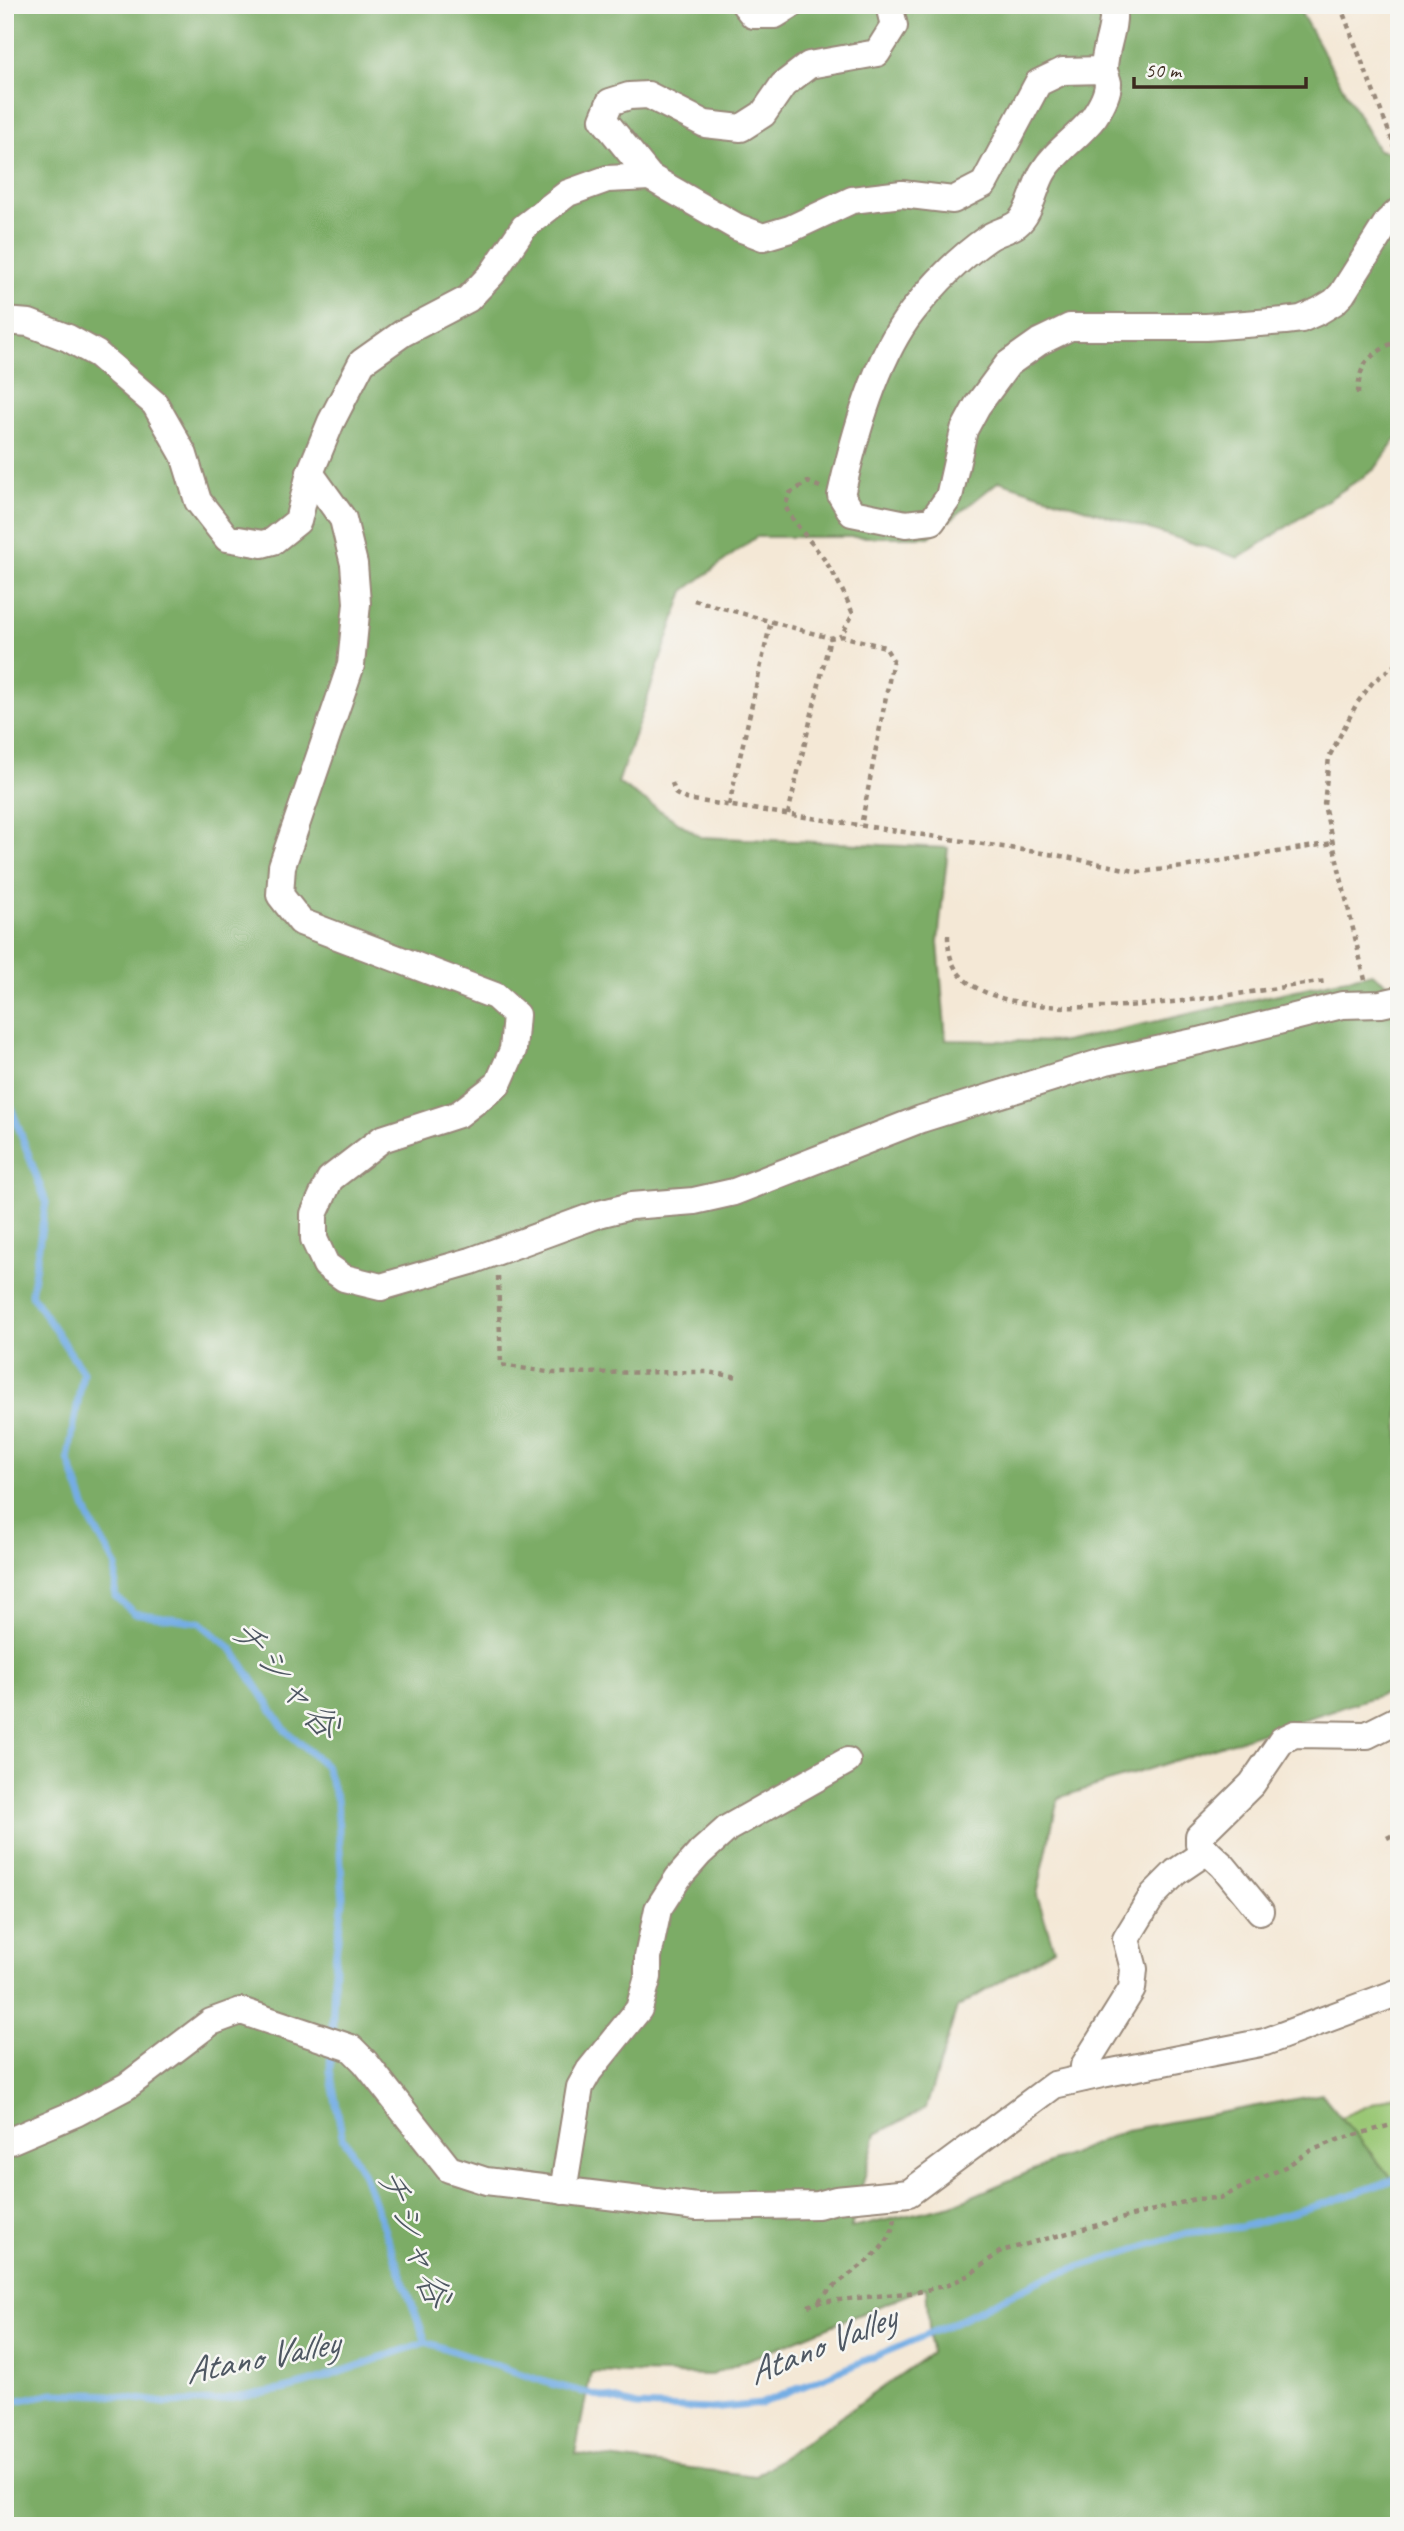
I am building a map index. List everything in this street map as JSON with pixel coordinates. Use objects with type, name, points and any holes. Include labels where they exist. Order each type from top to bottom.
[{"type":"street","points":[[745,5],[753,15],[775,15],[791,5]]},
{"type":"street","points":[[889,5],[894,26],[877,53],[809,65],[783,85],[763,114],[741,128],[705,124],[648,95],[629,96],[610,102],[603,119],[650,177],[737,227],[763,237],[790,229],[852,200],[902,194],[953,200],[984,184],[1038,83],[1063,71],[1103,70]]},
{"type":"street","points":[[1113,5],[1115,24],[1103,70],[1108,82],[1105,97],[1093,119],[1060,149],[1043,172],[1025,213],[1017,224],[991,235],[969,251],[940,279],[911,314],[888,350],[850,452],[841,495],[852,513],[906,524],[932,522],[950,497],[964,430],[976,405],[1008,364],[1039,342],[1070,327],[1206,327],[1301,319],[1334,302],[1342,294],[1388,221],[1399,211]]},
{"type":"street","points":[[5,321],[29,323],[68,338],[97,354],[155,404],[184,455],[198,501],[227,538],[262,544],[273,541],[298,521],[310,473],[331,422],[362,362],[402,333],[468,299],[492,274],[524,227],[568,193],[607,179],[650,177]]},
{"type":"street","points":[[310,473],[343,519],[354,564],[357,603],[351,665],[282,866],[280,895],[301,922],[495,996],[516,1015],[513,1051],[498,1084],[459,1114],[382,1139],[330,1179],[314,1214],[314,1239],[326,1265],[344,1278],[381,1287],[471,1261],[610,1211],[631,1206],[694,1201],[734,1192],[921,1119],[1106,1061],[1342,1005],[1399,1000]]},
{"type":"street","points":[[1260,1911],[1223,1866],[1199,1844],[1199,1836],[1252,1784],[1282,1741],[1295,1734],[1367,1735],[1399,1719]]},
{"type":"street","points":[[564,2191],[580,2087],[589,2071],[639,2009],[648,1977],[648,1957],[658,1909],[678,1878],[699,1853],[728,1828],[847,1761]]},
{"type":"street","points":[[1083,2078],[1084,2066],[1132,1989],[1134,1969],[1126,1939],[1153,1895],[1176,1871],[1206,1851]]},
{"type":"street","points":[[5,2143],[76,2113],[127,2086],[211,2022],[241,2011],[330,2039],[351,2049],[365,2062],[449,2169],[486,2181],[709,2207],[818,2205],[836,2200],[909,2193],[1054,2085],[1265,2042],[1399,1992]]},
{"type":"path","points":[[1340,5],[1399,158]]},
{"type":"path","points":[[1358,394],[1358,380],[1366,361],[1399,339]]},
{"type":"path","points":[[841,495],[808,482],[790,493],[785,506],[794,524],[821,555],[842,586],[853,614],[841,636]]},
{"type":"path","points":[[694,600],[830,638],[841,636],[885,648],[892,660],[861,825]]},
{"type":"path","points":[[729,805],[771,621]]},
{"type":"path","points":[[788,814],[830,638]]},
{"type":"path","points":[[1375,982],[1363,980],[1324,805],[1329,757],[1357,703],[1373,682],[1399,662]]},
{"type":"path","points":[[672,783],[676,794],[686,799],[1056,855],[1140,872],[1332,843]]},
{"type":"path","points":[[947,935],[950,960],[963,978],[990,994],[1024,1003],[1060,1007],[1124,1007],[1339,981]]},
{"type":"path","points":[[497,1251],[501,1365],[554,1373],[707,1373],[739,1377]]},
{"type":"path","points":[[1387,1838],[1399,1832]]},
{"type":"path","points":[[808,2306],[819,2302],[948,2285],[969,2275],[1001,2251],[1195,2199],[1220,2198],[1287,2166],[1310,2151],[1340,2139],[1399,2123]]},
{"type":"path","points":[[819,2302],[881,2249],[889,2238],[894,2229],[895,2194]]},
{"type":"green space","points":[[5,5],[1308,5],[1301,13],[1378,150],[1399,154],[1399,435],[1375,469],[1239,558],[999,481],[929,537],[756,537],[684,591],[618,783],[701,837],[948,848],[938,942],[946,1040],[1064,1042],[1372,973],[1399,992],[1399,1689],[1058,1798],[1037,1895],[1054,1949],[957,2008],[926,2108],[876,2134],[851,2228],[952,2205],[1126,2130],[1322,2094],[1399,2187],[1399,2526],[5,2526]],"holes":[[[926,2287],[931,2353],[756,2476],[575,2454],[591,2372],[711,2375]]]},
{"type":"green space","points":[[1399,2093],[1399,2240],[1286,2140]]},
{"type":"waterway","name":"チシャ谷","points":[[5,1091],[46,1202],[31,1294],[83,1372],[68,1459],[90,1520],[116,1565],[115,1596],[134,1613],[199,1622],[233,1650],[285,1730],[325,1765],[337,1800],[343,1901],[335,1959],[332,2036]]},
{"type":"waterway","name":"チシャ谷","points":[[331,2048],[330,2071],[342,2135],[364,2175],[426,2342]]},
{"type":"waterway","name":"Atano Valley","points":[[5,2403],[54,2393],[109,2395],[166,2403],[217,2401],[309,2383],[426,2342],[548,2383],[637,2406],[710,2409],[761,2404],[945,2327],[1044,2278],[1186,2233],[1241,2227],[1326,2203],[1399,2178]]}]
